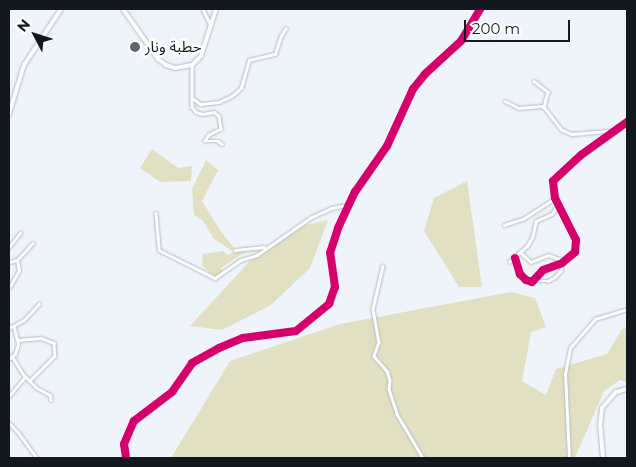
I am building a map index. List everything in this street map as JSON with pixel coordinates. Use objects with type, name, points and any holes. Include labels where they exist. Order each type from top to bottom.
[{"type":"main road","points":[[9,114],[24,65],[61,9]]},
{"type":"main road","points":[[123,9],[162,62],[176,68],[192,66],[202,56],[216,9]]},
{"type":"main road","points":[[603,458],[600,426],[602,408],[609,396],[627,389]]},
{"type":"street","points":[[203,9],[211,26]]},
{"type":"street","points":[[126,458],[124,444],[134,421],[172,392],[192,363],[219,348],[243,338],[296,330],[329,304],[335,287],[330,253],[348,205],[360,182],[387,146],[413,89],[425,74],[461,41],[480,9]]},
{"type":"street","points":[[192,98],[197,102],[205,104],[219,102],[232,96],[243,83],[249,60],[275,54],[286,28]]},
{"type":"street","points":[[192,66],[192,107],[196,112],[202,114],[214,112],[219,116],[221,129],[209,136],[205,141],[218,141],[222,144]]},
{"type":"street","points":[[534,81],[548,92],[544,106],[558,127],[566,132],[612,131]]},
{"type":"street","points":[[505,101],[519,108],[544,106]]},
{"type":"street","points":[[535,281],[543,270],[563,262],[575,252],[577,244],[556,198],[553,181],[576,159],[612,131],[627,122]]},
{"type":"street","points":[[504,224],[523,219],[556,198]]},
{"type":"street","points":[[509,262],[521,253],[532,238],[536,221],[552,214],[558,203]]},
{"type":"street","points":[[156,213],[159,250],[215,278],[241,260],[257,255],[310,218],[331,208],[348,205]]},
{"type":"street","points":[[9,247],[20,233]]},
{"type":"street","points":[[9,262],[17,260],[33,243]]},
{"type":"street","points":[[235,250],[266,247]]},
{"type":"street","points":[[521,253],[530,262],[548,255],[563,262]]},
{"type":"street","points":[[515,258],[523,277],[529,281],[544,282],[555,277],[561,270],[563,262]]},
{"type":"street","points":[[9,288],[19,271],[17,260]]},
{"type":"street","points":[[383,266],[372,309],[379,342],[374,356],[387,371],[390,380],[389,389],[397,414],[423,458]]},
{"type":"street","points":[[9,328],[14,328],[30,316],[39,304]]},
{"type":"street","points":[[569,458],[565,374],[570,348],[595,319],[627,309]]},
{"type":"street","points":[[9,359],[16,349],[18,340],[14,328]]},
{"type":"street","points":[[18,340],[45,339],[52,341],[55,345],[55,356],[30,381]]},
{"type":"street","points":[[12,356],[25,376],[50,395],[51,400]]},
{"type":"street","points":[[9,398],[25,376]]},
{"type":"street","points":[[9,423],[37,458]]},
{"type":"shaded area","points":[[152,149],[178,168],[192,166],[191,181],[160,182],[140,168]]},
{"type":"shaded area","points":[[206,160],[218,170],[202,201],[220,230],[235,249],[232,251],[213,238],[203,221],[194,215],[192,189]]},
{"type":"shaded area","points":[[467,181],[482,287],[459,287],[424,231],[434,198]]},
{"type":"shaded area","points":[[328,220],[310,268],[271,305],[222,330],[190,326],[248,263],[297,227]]},
{"type":"shaded area","points":[[240,248],[248,250],[221,268],[223,273],[216,279],[202,265],[203,254],[223,251],[228,255]]},
{"type":"shaded area","points":[[511,292],[535,298],[546,327],[531,332],[522,381],[546,395],[556,369],[607,354],[622,329],[627,328],[627,382],[620,380],[604,391],[575,458],[171,458],[230,361],[340,324]]},
{"type":"cycle path","points":[[126,458],[124,444],[134,421],[172,392],[192,363],[219,348],[243,338],[296,331],[329,304],[335,287],[330,253],[338,228],[355,192],[387,146],[413,89],[425,74],[461,41],[480,9]]},
{"type":"cycle path","points":[[515,258],[520,274],[526,280],[532,282],[543,270],[562,263],[575,252],[576,240],[555,198],[553,181],[581,155],[627,122]]},
{"type":"place","name":"حطبة ونار","points":[[135,47]]}]
